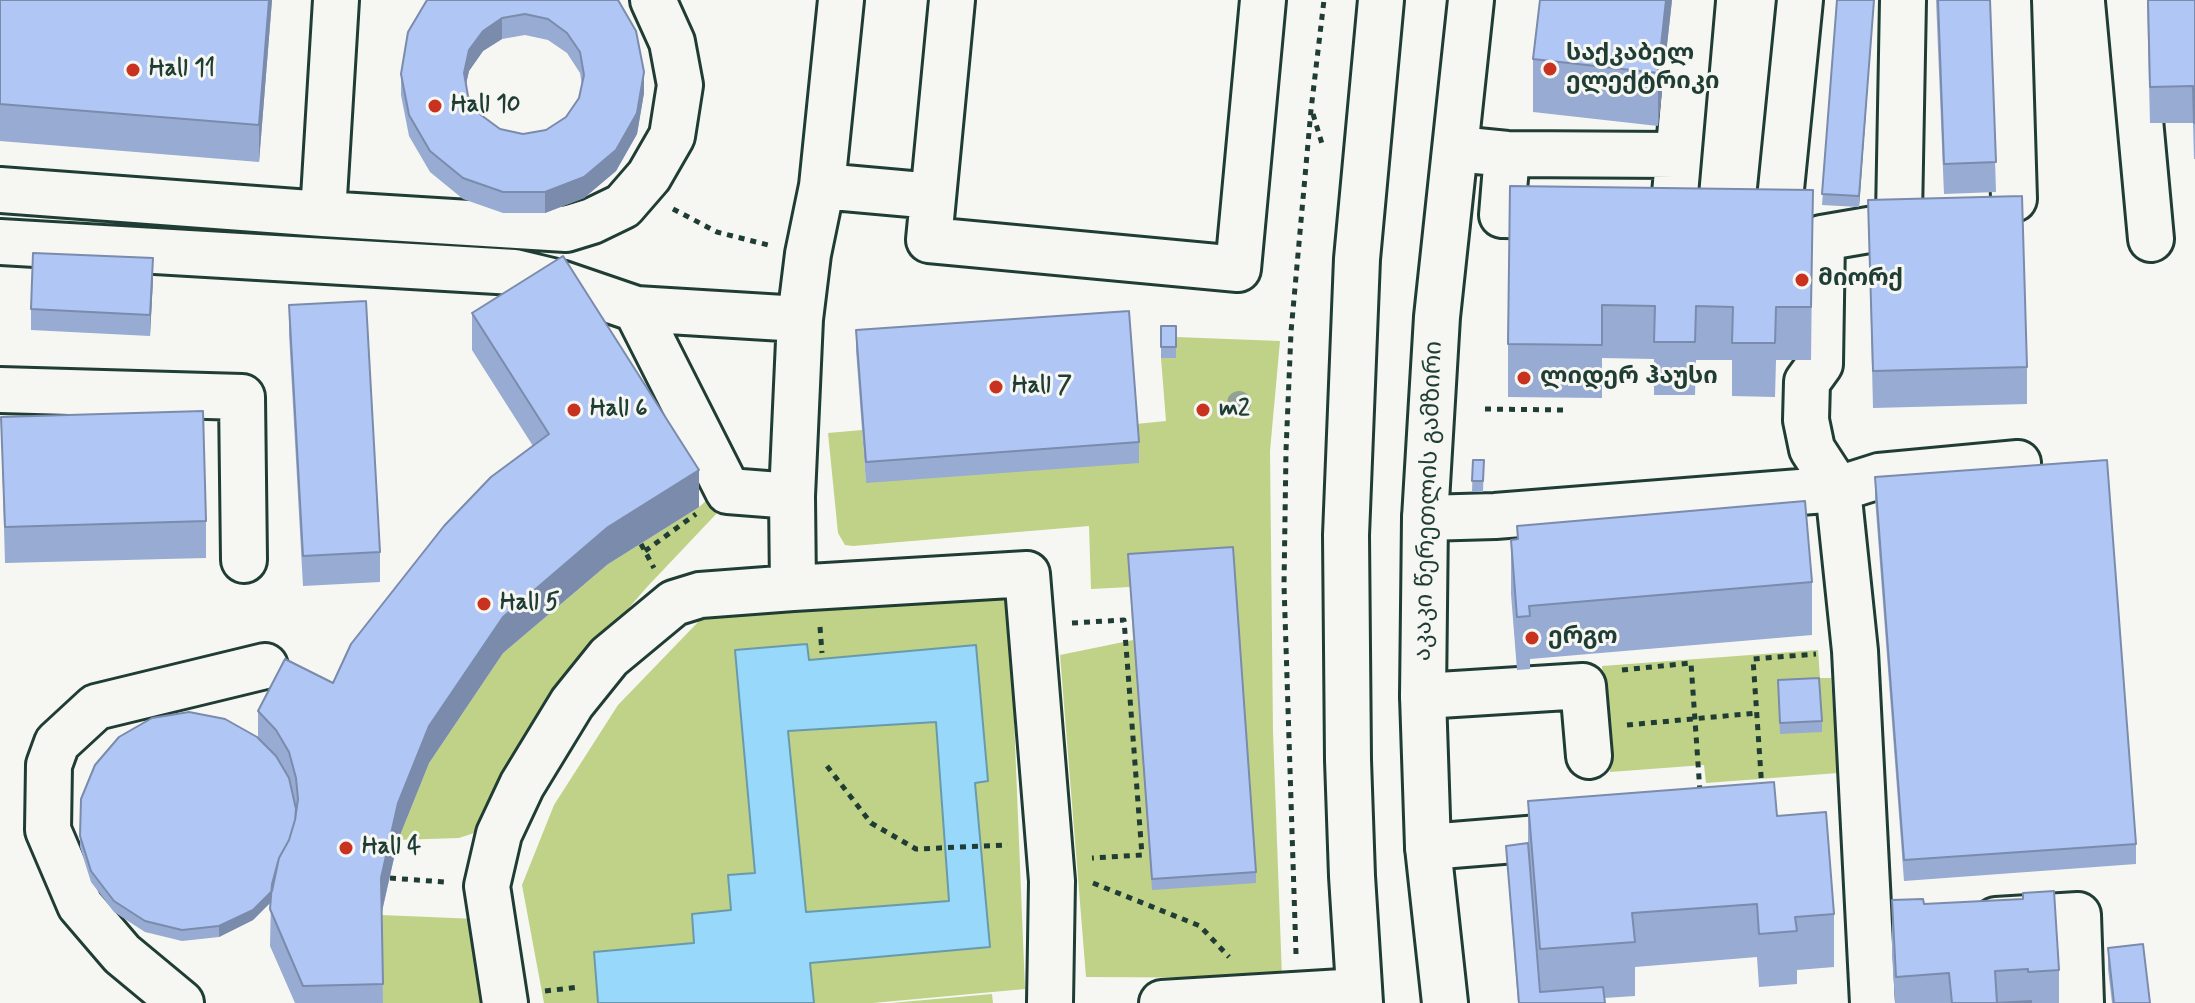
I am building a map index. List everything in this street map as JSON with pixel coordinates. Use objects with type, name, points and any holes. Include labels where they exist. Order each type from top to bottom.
[{"type":"main road","points":[[323,214],[336,0]]},
{"type":"main road","points":[[0,190],[566,229],[623,206],[649,176],[672,136],[680,85],[672,42],[653,0]]},
{"type":"main road","points":[[793,588],[792,496],[800,319],[808,254],[822,186],[841,0]]},
{"type":"main road","points":[[952,0],[929,240],[1238,269],[1263,0]]},
{"type":"main road","points":[[1162,1003],[1281,996],[1360,997],[1352,876],[1346,535],[1357,259],[1381,0]]},
{"type":"main road","name":"აკაკი წერეთლის გამზირი","points":[[1445,1003],[1428,847],[1423,696],[1425,518],[1437,317],[1471,0]]},
{"type":"main road","points":[[1642,217],[1677,155],[1692,0]]},
{"type":"main road","points":[[1507,154],[1502,215],[1778,219],[1800,0]]},
{"type":"main road","points":[[1873,1003],[1869,926],[1842,814],[1855,651],[1838,489],[1812,449],[1806,420],[1807,382],[1820,364],[1822,238],[1892,226],[1899,216],[1903,0]]},
{"type":"main road","points":[[2008,0],[2014,199]]},
{"type":"main road","points":[[2129,0],[2151,239]]},
{"type":"main road","points":[[1455,149],[1507,154],[1677,155]]},
{"type":"main road","points":[[822,186],[933,196]]},
{"type":"main road","points":[[0,242],[514,272],[560,283],[636,309],[800,319]]},
{"type":"main road","points":[[636,309],[728,491],[792,496]]},
{"type":"main road","points":[[0,390],[242,397],[244,560]]},
{"type":"main road","points":[[1425,518],[1495,516],[1838,489],[1879,476],[2018,463]]},
{"type":"main road","points":[[505,1003],[487,886],[499,834],[522,785],[572,703],[609,657],[674,603],[700,595],[1027,574],[1051,871],[1050,1003]]},
{"type":"main road","points":[[181,1003],[122,954],[80,905],[48,830],[49,765],[57,743],[96,707],[265,666]]},
{"type":"main road","points":[[1423,696],[1586,724]]},
{"type":"main road","points":[[1428,847],[1624,830]]},
{"type":"main road","points":[[1958,922],[2078,915],[2081,1003]]},
{"type":"main road","points":[[1869,926],[1914,924]]},
{"type":"path","points":[[1281,996],[1292,882],[1285,496],[1291,332],[1324,0]]},
{"type":"path","points":[[637,190],[717,232],[808,254]]},
{"type":"path","points":[[1485,409],[1563,410]]},
{"type":"path","points":[[645,551],[728,491]]},
{"type":"path","points":[[1031,626],[1124,620],[1142,855],[1051,871]]},
{"type":"path","points":[[1763,803],[1753,659],[1855,651]]},
{"type":"path","points":[[1700,793],[1694,719],[1691,663],[1597,672],[1586,724],[1694,719],[1757,713]]},
{"type":"path","points":[[827,766],[871,823],[916,849],[981,847]]},
{"type":"path","points":[[1051,871],[1097,884],[1200,926],[1281,996]]},
{"type":"path","points":[[390,878],[487,886]]},
{"type":"green space","points":[[1176,337],[1280,341],[1270,451],[1273,732],[1282,978],[1086,977],[1060,655],[1133,640],[1130,587],[1091,589],[1089,526],[853,546],[845,545],[838,533],[828,433],[862,430],[866,482],[1136,424],[1166,421],[1161,358]]},
{"type":"green space","points":[[730,480],[737,492],[594,648],[480,831],[459,838],[398,840],[429,763],[503,653],[608,564],[699,507]]},
{"type":"green space","points":[[1009,596],[1025,989],[873,1003],[544,1003],[522,885],[554,805],[618,705],[701,619]]},
{"type":"green space","points":[[1818,650],[1820,678],[1831,678],[1838,773],[1706,783],[1704,765],[1610,772],[1602,666]]},
{"type":"green space","points":[[381,915],[477,919],[493,1003],[383,1003]]},
{"type":"green space","points":[[992,994],[993,1003],[891,1003]]},
{"type":"water","points":[[807,644],[809,660],[976,645],[988,781],[975,783],[990,947],[810,963],[814,1003],[598,1003],[594,952],[694,943],[692,914],[731,910],[728,875],[755,873],[735,650]],"holes":[[[936,722],[949,901],[806,912],[788,731]]]},
{"type":"building","name":"Hall 11","points":[[0,0],[269,0],[259,125],[0,104]]},
{"type":"building","name":"Hall 10","points":[[427,0],[618,0],[636,31],[644,72],[637,113],[616,150],[584,177],[545,192],[503,192],[463,178],[430,151],[409,115],[401,74],[408,32]],"holes":[[[525,14],[548,19],[567,33],[580,52],[584,75],[579,98],[566,117],[546,130],[523,134],[500,129],[481,115],[468,96],[464,73],[469,50],[483,31],[502,18]]]},
{"type":"building","points":[[1540,0],[1666,0],[1658,73],[1533,59]]},
{"type":"building","points":[[1837,0],[1874,0],[1859,196],[1822,194]]},
{"type":"building","points":[[1938,0],[1990,0],[1996,162],[1944,164]]},
{"type":"building","points":[[2148,0],[2195,0],[2195,123],[2193,86],[2150,87]]},
{"type":"building","points":[[1510,186],[1813,190],[1811,307],[1776,307],[1775,343],[1732,343],[1733,307],[1696,306],[1695,342],[1654,342],[1655,306],[1602,305],[1602,345],[1508,344]]},
{"type":"building","points":[[2022,196],[2027,367],[1873,371],[1868,200]]},
{"type":"building","points":[[33,253],[153,258],[150,315],[31,309]]},
{"type":"building","points":[[563,256],[699,470],[608,527],[503,617],[429,726],[398,803],[381,878],[383,984],[303,986],[270,909],[279,858],[295,820],[298,799],[296,778],[289,752],[276,730],[258,711],[285,659],[333,683],[351,644],[444,526],[491,477],[549,434],[472,313]]},
{"type":"building","points":[[366,301],[380,552],[303,556],[289,305]]},
{"type":"building","name":"Hall 7","points":[[1129,311],[1139,442],[866,462],[856,330]]},
{"type":"building","points":[[1161,326],[1176,326],[1176,347],[1161,347]]},
{"type":"building","points":[[203,411],[206,521],[5,527],[1,417]]},
{"type":"building","points":[[1473,460],[1484,460],[1483,481],[1472,481]]},
{"type":"building","points":[[2107,460],[2136,844],[1904,860],[1875,477]]},
{"type":"building","points":[[1805,501],[1812,582],[1529,606],[1530,616],[1517,617],[1511,540],[1518,539],[1517,526]]},
{"type":"building","points":[[1233,547],[1256,872],[1152,879],[1128,554]]},
{"type":"building","points":[[1819,678],[1822,721],[1780,723],[1778,680]]},
{"type":"building","points":[[189,712],[225,719],[257,737],[276,756],[289,778],[296,809],[289,840],[279,858],[272,891],[253,910],[219,926],[182,930],[145,921],[114,901],[91,871],[80,836],[81,799],[95,765],[119,737],[152,718]]},
{"type":"building","points":[[1774,782],[1777,816],[1826,812],[1834,914],[1795,917],[1797,931],[1759,934],[1757,904],[1632,913],[1635,942],[1540,949],[1528,801]]},
{"type":"building","points":[[1528,843],[1540,992],[1603,987],[1605,1003],[1519,1003],[1506,846]]},
{"type":"building","points":[[2054,891],[2059,970],[1995,971],[1997,1003],[1952,1003],[1949,973],[1896,977],[1892,900],[1923,899],[1924,904],[2023,899],[2023,893]]},
{"type":"building","points":[[2143,944],[2150,1003],[2114,1003],[2108,948]]},
{"type":"place","name":"საქკაბელ ელექტრიკი","points":[[1550,69]]},
{"type":"place","name":"Hall 11","points":[[133,70]]},
{"type":"place","name":"Hall 10","points":[[435,106]]},
{"type":"place","name":"მიორქ","points":[[1802,280]]},
{"type":"place","name":"ლიდერ ჰაუსი","points":[[1524,378]]},
{"type":"place","name":"Hall 7","points":[[996,387]]},
{"type":"place","name":"Hall 6","points":[[574,410]]},
{"type":"place","name":"m2","points":[[1203,410]]},
{"type":"place","name":"Hall 5","points":[[484,604]]},
{"type":"place","name":"ერგო","points":[[1532,638]]},
{"type":"place","name":"Hall 4","points":[[346,848]]}]
